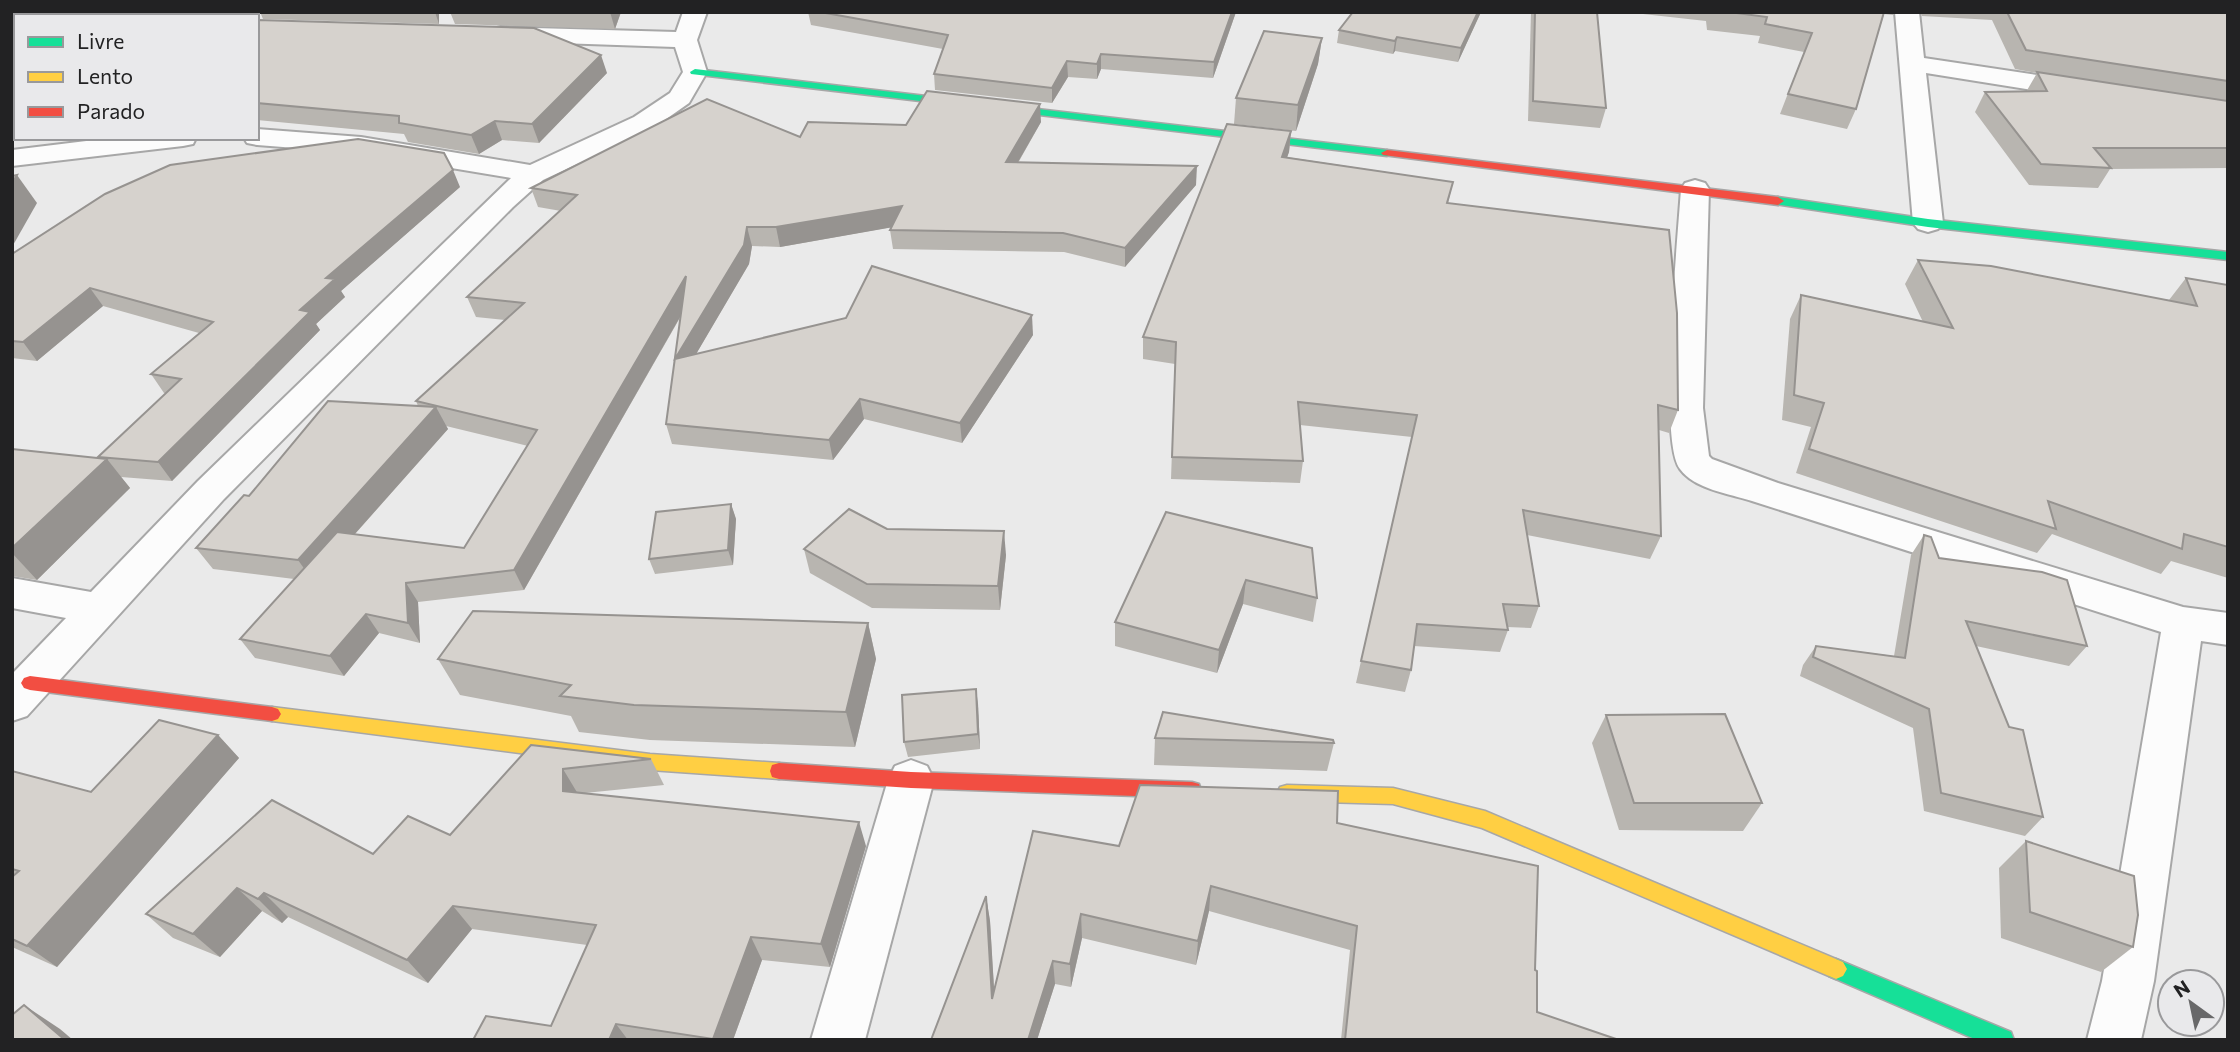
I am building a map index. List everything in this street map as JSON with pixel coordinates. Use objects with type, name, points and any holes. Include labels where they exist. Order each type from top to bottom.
[{"type":"street","points":[[1907,12],[1928,223]]},
{"type":"street","points":[[21,693],[211,490],[533,174],[643,123],[680,98],[695,72],[690,26],[484,33]]},
{"type":"street","points":[[1913,64],[2109,94]]},
{"type":"street","points":[[695,72],[1695,189],[1928,223],[2228,256]]},
{"type":"street","points":[[259,137],[285,137],[417,154],[533,174]]},
{"type":"street","points":[[12,158],[166,140]]},
{"type":"street","points":[[1695,189],[1686,408],[1691,459],[1699,468],[1765,492],[2205,626],[2114,1040]]},
{"type":"street","points":[[12,593],[99,609]]},
{"type":"street","points":[[21,693],[650,762],[911,780],[1214,790]]},
{"type":"street","points":[[838,1040],[911,780]]},
{"type":"street","points":[[1269,792],[1393,796],[1485,820],[2003,1040]]},
{"type":"building","points":[[12,12],[39,12],[14,14],[12,27]]},
{"type":"building","points":[[820,12],[1232,12],[1214,62],[1101,54],[1097,64],[1067,61],[1052,88],[934,74],[948,35]]},
{"type":"building","points":[[1353,12],[1478,12],[1461,48],[1397,37],[1395,41],[1339,30]]},
{"type":"building","points":[[1535,12],[1597,12],[1606,108],[1533,101]]},
{"type":"building","points":[[1729,12],[1884,12],[1856,109],[1788,94],[1812,33],[1765,24],[1767,17]]},
{"type":"building","points":[[2007,12],[2228,12],[2228,81],[2026,50]]},
{"type":"building","points":[[259,20],[534,28],[601,55],[532,124],[495,121],[471,135],[399,123],[399,116],[259,103]]},
{"type":"building","points":[[1264,31],[1322,38],[1298,105],[1236,98]]},
{"type":"building","points":[[2037,72],[2228,101],[2228,148],[2094,148],[2111,168],[2041,164],[1985,92],[2047,91]]},
{"type":"building","points":[[927,91],[1040,104],[1006,162],[1197,166],[1125,248],[1063,233],[890,230],[902,206],[776,227],[747,227],[744,245],[675,359],[846,318],[872,266],[1032,315],[960,423],[860,399],[829,440],[666,424],[686,276],[514,570],[406,583],[408,623],[366,614],[330,656],[240,639],[337,532],[464,548],[537,430],[416,401],[524,303],[467,297],[577,195],[531,188],[707,99],[800,137],[808,122],[906,125]]},
{"type":"building","points":[[1227,124],[1291,131],[1282,157],[1453,182],[1447,203],[1669,230],[1677,313],[1678,410],[1658,405],[1661,536],[1523,510],[1539,606],[1503,604],[1508,630],[1417,624],[1411,670],[1361,661],[1417,415],[1298,402],[1303,461],[1172,457],[1176,342],[1143,337]]},
{"type":"building","points":[[358,139],[444,153],[453,170],[326,278],[335,279],[300,310],[310,312],[158,462],[98,457],[181,379],[151,374],[213,322],[90,288],[23,342],[12,341],[12,254],[105,194],[170,165]]},
{"type":"building","points":[[1918,260],[1991,266],[2197,306],[2186,278],[2228,285],[2228,547],[2184,534],[2182,549],[2048,501],[2056,529],[1809,449],[1824,403],[1794,395],[1801,295],[1953,328]]},
{"type":"building","points":[[328,401],[436,407],[298,560],[196,548],[244,495],[249,496]]},
{"type":"building","points":[[12,449],[107,459],[12,548]]},
{"type":"building","points":[[731,504],[728,550],[649,559],[656,512]]},
{"type":"building","points":[[849,509],[887,529],[1004,531],[998,586],[867,584],[804,549]]},
{"type":"building","points":[[1166,512],[1312,548],[1317,598],[1246,580],[1219,650],[1115,622]]},
{"type":"building","points":[[1924,535],[1931,537],[1939,558],[2042,572],[2067,580],[2087,646],[1966,621],[2009,727],[2023,730],[2043,817],[1941,793],[1929,709],[1813,657],[1816,646],[1905,658]]},
{"type":"building","points":[[473,611],[868,623],[846,712],[634,705],[560,696],[571,685],[438,659]]},
{"type":"building","points":[[976,689],[978,734],[904,742],[902,695]]},
{"type":"building","points":[[1163,712],[1333,740],[1334,743],[1155,738]]},
{"type":"building","points":[[1725,714],[1762,803],[1634,803],[1606,715]]},
{"type":"building","points":[[159,720],[218,735],[27,946],[12,939],[12,877],[19,871],[12,869],[12,771],[91,792]]},
{"type":"building","points":[[531,745],[651,759],[563,769],[563,791],[859,822],[821,944],[751,937],[713,1039],[616,1024],[609,1040],[473,1040],[486,1016],[551,1026],[596,925],[453,906],[407,960],[264,893],[258,899],[237,888],[193,934],[146,914],[272,800],[373,854],[408,816],[450,835]]},
{"type":"building","points":[[1140,785],[1338,791],[1337,823],[1538,866],[1535,970],[1537,1012],[1619,1040],[1345,1040],[1357,926],[1211,886],[1198,941],[1081,914],[1070,964],[1053,961],[1028,1040],[931,1040],[986,896],[992,999],[1033,831],[1119,846]]},
{"type":"building","points":[[2026,841],[2134,876],[2138,915],[2133,947],[2030,912]]},
{"type":"building","points":[[24,1005],[65,1040],[12,1040],[12,1015]]},
{"type":"traffic: fast","points":[[695,72],[1387,153]]},
{"type":"traffic: fast","points":[[1778,201],[1928,223],[2228,256]]},
{"type":"traffic: fast","points":[[1836,969],[2003,1040]]},
{"type":"traffic: slow","points":[[272,714],[650,762],[779,771]]},
{"type":"traffic: slow","points":[[1287,793],[1393,796],[1485,820],[1836,969]]},
{"type":"traffic: jam","points":[[1387,153],[1778,201]]},
{"type":"traffic: jam","points":[[30,683],[272,714]]},
{"type":"traffic: jam","points":[[779,771],[911,780],[1192,790]]}]
